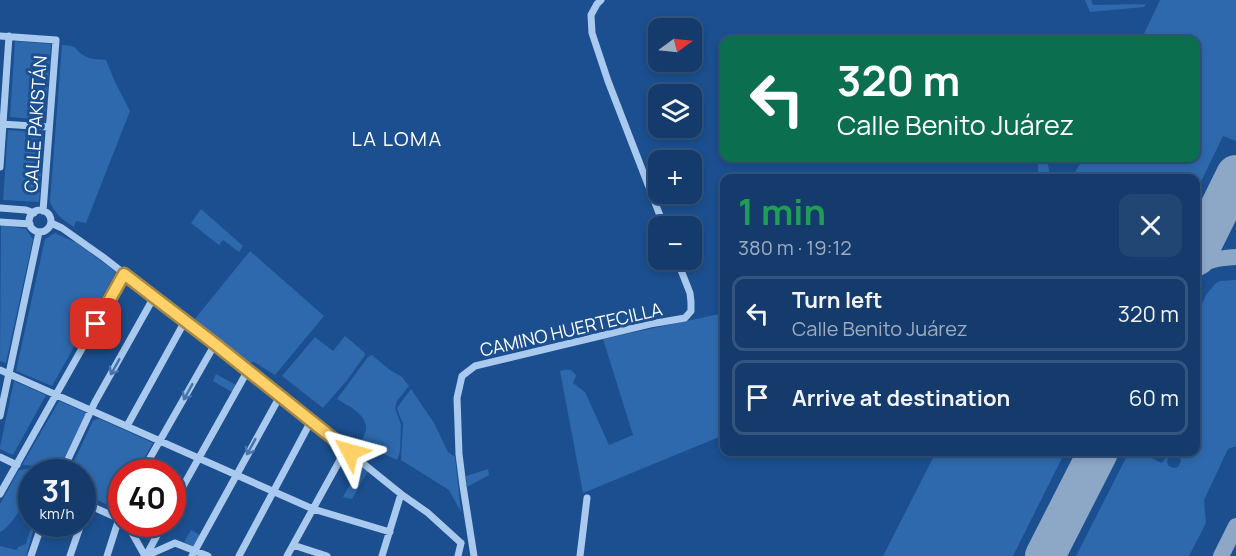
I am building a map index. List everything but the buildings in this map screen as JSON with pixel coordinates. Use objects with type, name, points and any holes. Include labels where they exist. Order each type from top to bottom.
[{"type":"street","points":[[601,0],[591,15],[592,33],[660,216]]},
{"type":"street","points":[[0,36],[9,36],[1,124],[0,167]]},
{"type":"street","name":"CALLE PAKISTÁN","points":[[9,36],[56,40],[43,211]]},
{"type":"street","points":[[1,124],[49,127]]},
{"type":"street","points":[[0,208],[26,210],[34,213],[43,211],[50,216],[51,223],[47,230],[35,231],[30,224],[34,213]]},
{"type":"street","points":[[0,222],[30,224]]},
{"type":"street","points":[[51,223],[62,228],[215,344],[401,494],[428,513],[461,543],[472,542],[474,556]]},
{"type":"street","points":[[0,416],[39,232]]},
{"type":"street","name":"CAMINO HUERTECILLA","points":[[472,542],[459,454],[457,398],[462,376],[476,366],[650,324],[685,318],[691,311],[691,303],[690,293],[681,270]]},
{"type":"street","points":[[0,494],[124,274]]},
{"type":"street","points":[[68,459],[92,410],[154,297]]},
{"type":"street","points":[[127,426],[185,321]]},
{"type":"street","points":[[150,459],[215,344]]},
{"type":"street","points":[[0,370],[273,493],[313,509],[390,532]]},
{"type":"street","points":[[186,481],[248,370]]},
{"type":"street","points":[[194,553],[280,396]]},
{"type":"street","points":[[239,556],[311,421]]},
{"type":"street","points":[[287,556],[346,449]]},
{"type":"street","points":[[0,456],[17,465]]},
{"type":"street","points":[[382,556],[401,494]]},
{"type":"street","points":[[579,556],[587,498]]},
{"type":"street","points":[[31,556],[38,537]]},
{"type":"street","points":[[70,556],[77,537]]},
{"type":"street","points":[[107,556],[114,537]]},
{"type":"street","points":[[135,537],[146,556]]},
{"type":"street","points":[[146,556],[156,537]]},
{"type":"street","points":[[146,556],[175,543],[194,553],[208,556]]},
{"type":"street","points":[[458,556],[461,543]]},
{"type":"street","points":[[293,546],[327,556]]},
{"type":"shaded area","points":[[1085,0],[1091,0],[1093,5],[1146,4],[1144,7],[1090,12]]},
{"type":"shaded area","points":[[1160,0],[1236,0],[1236,141],[1223,136],[1200,184],[1200,174],[1074,174],[1081,162],[1200,162],[1200,36],[1143,36]]},
{"type":"shaded area","points":[[15,41],[51,44],[45,120],[10,117]]},
{"type":"shaded area","points":[[62,45],[74,47],[81,54],[90,58],[106,60],[130,111],[86,223],[76,221],[74,227],[54,210],[50,202]]},
{"type":"shaded area","points":[[8,130],[44,133],[39,202],[3,200]]},
{"type":"shaded area","points":[[1038,162],[1046,162],[1049,174],[1038,174]]},
{"type":"shaded area","points":[[201,209],[243,246],[239,252],[223,240],[219,245],[191,223]]},
{"type":"shaded area","points":[[1,225],[26,229],[33,239],[6,363],[0,361]]},
{"type":"shaded area","points":[[55,233],[77,243],[116,272],[52,386],[16,371],[45,239]]},
{"type":"shaded area","points":[[250,251],[324,316],[275,375],[254,362],[249,363],[194,320]]},
{"type":"shaded area","points":[[1236,280],[1236,446],[1228,449],[1204,500],[1206,523],[1189,556],[1076,556],[1127,456],[1147,456],[1162,463],[1166,457],[1164,456],[1170,456],[1167,463],[1174,468],[1178,467],[1181,461],[1179,456],[1200,456],[1200,308],[1206,295],[1220,281]]},
{"type":"shaded area","points":[[720,314],[720,437],[583,493],[560,371],[570,370],[576,376],[573,383],[585,392],[609,445],[633,435],[603,339]]},
{"type":"shaded area","points":[[345,336],[365,355],[323,408],[282,376],[315,337],[333,351]]},
{"type":"shaded area","points":[[372,355],[402,377],[409,386],[397,401],[395,408],[401,425],[400,451],[397,460],[360,443],[366,431],[363,419],[356,411],[337,399],[368,357]]},
{"type":"shaded area","points":[[216,374],[236,385],[232,392],[213,381]]},
{"type":"shaded area","points":[[14,381],[46,395],[13,455],[0,447]]},
{"type":"shaded area","points":[[411,389],[434,423],[448,452],[455,457],[461,512],[449,490],[401,460],[403,423],[397,408]]},
{"type":"shaded area","points":[[59,401],[87,413],[64,459],[25,459]]},
{"type":"shaded area","points":[[100,419],[153,443],[144,459],[108,459],[108,505],[96,499],[96,459],[75,459],[93,421]]},
{"type":"shaded area","points":[[934,456],[1063,456],[1013,556],[883,556]]},
{"type":"shaded area","points":[[361,465],[368,471],[352,499],[343,497]]},
{"type":"shaded area","points":[[488,469],[489,475],[467,487],[466,476]]},
{"type":"shaded area","points":[[18,472],[18,511],[0,532],[0,504]]},
{"type":"shaded area","points":[[191,530],[200,535],[194,547],[184,542]]},
{"type":"shaded area","points":[[28,537],[31,537],[26,556],[0,556],[0,546],[17,550],[18,547],[26,544]]},
{"type":"taxiway","points":[[1222,204],[1236,192]]},
{"type":"taxiway","points":[[1200,266],[1210,261],[1236,257]]},
{"type":"taxiway","points":[[1221,556],[1236,526]]},
{"type":"runway","points":[[1200,248],[1236,175]]},
{"type":"runway","points":[[1045,556],[1096,456]]},
{"type":"district","name":"LA LOMA","points":[[397,138]]},
{"type":"route","points":[[96,324],[124,274],[350,452]]}]
